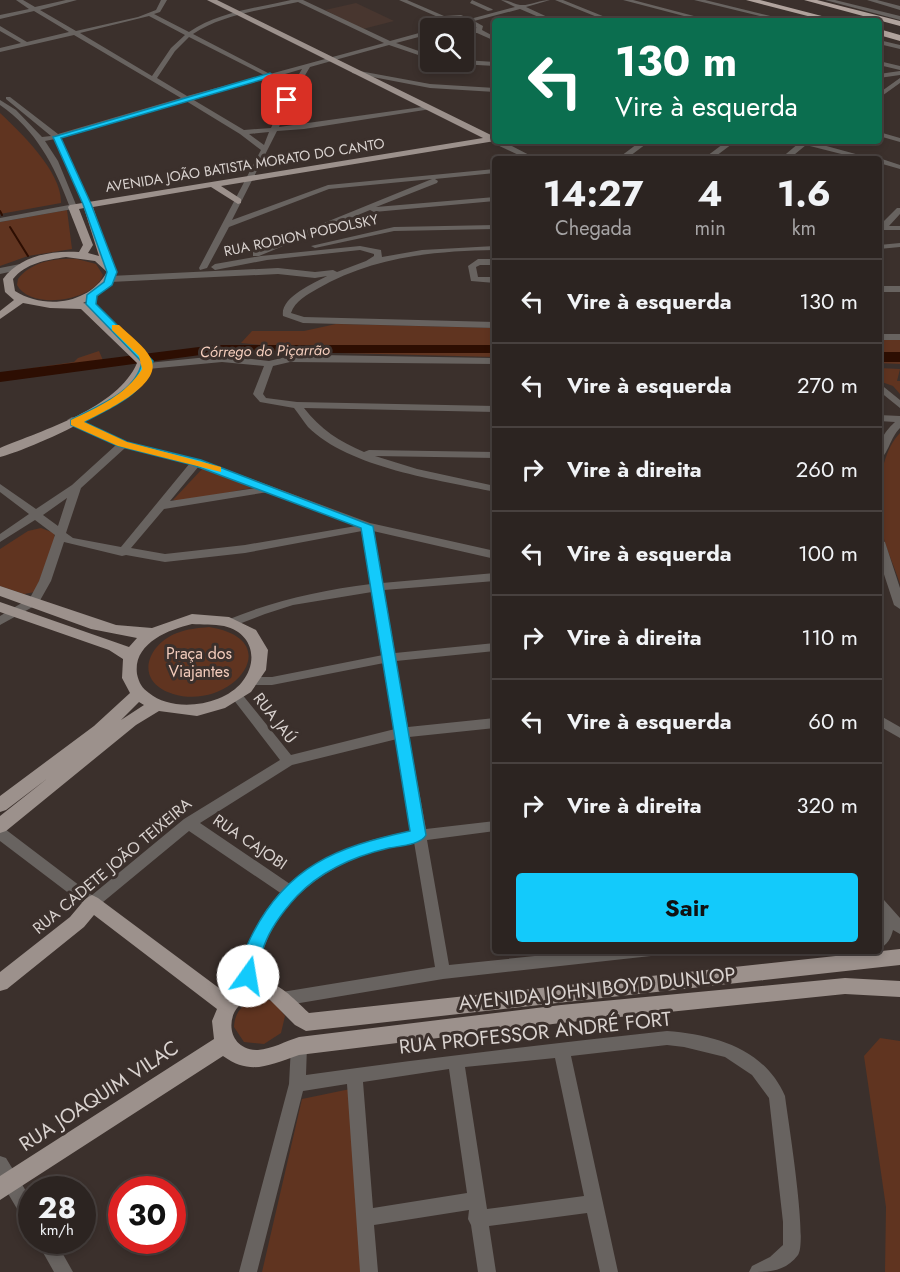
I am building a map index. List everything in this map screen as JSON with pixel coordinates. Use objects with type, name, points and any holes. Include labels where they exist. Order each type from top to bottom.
[{"type":"highway","points":[[750,0],[825,18]]},
{"type":"highway","points":[[774,0],[847,18]]},
{"type":"highway","points":[[786,0],[806,2],[874,18]]},
{"type":"highway","points":[[806,2],[860,18]]},
{"type":"highway","points":[[882,20],[900,24]]},
{"type":"highway","points":[[882,26],[900,31]]},
{"type":"highway","points":[[882,33],[900,38]]},
{"type":"main road","points":[[211,0],[492,139]]},
{"type":"main road","name":"AVENIDA JOÃO BATISTA MORATO DO CANTO","points":[[73,207],[492,140]]},
{"type":"main road","points":[[212,184],[238,201]]},
{"type":"main road","points":[[62,303],[92,295],[108,283],[110,272],[87,204]]},
{"type":"main road","points":[[73,207],[88,245],[82,255]]},
{"type":"main road","points":[[110,272],[82,255],[49,256],[20,267],[3,280],[10,292],[21,300],[84,306],[144,360]]},
{"type":"main road","points":[[92,295],[91,304],[144,360]]},
{"type":"main road","points":[[0,316],[21,300]]},
{"type":"main road","points":[[0,455],[128,393],[140,382],[144,360]]},
{"type":"main road","points":[[0,591],[34,601],[79,619],[135,635],[154,633]]},
{"type":"main road","points":[[7,610],[114,646],[125,652],[131,659]]},
{"type":"main road","points":[[192,619],[231,623],[252,634],[262,651],[262,661],[254,681],[237,696],[207,708],[174,710],[157,705],[138,693],[129,676],[131,659],[136,649],[154,633],[166,626],[192,619]]},
{"type":"main road","points":[[0,805],[100,730],[138,693]]},
{"type":"main road","points":[[0,826],[114,734],[157,705]]},
{"type":"main road","points":[[92,903],[227,1005]]},
{"type":"main road","name":"RUA CADETE JOÃO TEIXEIRA","points":[[0,983],[77,922],[92,903]]},
{"type":"main road","name":"AVENIDA JOHN BOYD DUNLOP","points":[[282,999],[290,1010],[306,1022],[900,957]]},
{"type":"main road","name":"AVENIDA JOHN BOYD DUNLOP","points":[[224,1044],[235,1054],[258,1059],[298,1046],[561,1014],[833,987],[900,989]]},
{"type":"main road","points":[[224,1044],[220,1029],[227,1005],[238,994],[248,990],[271,991],[282,999]]},
{"type":"main road","name":"RUA JOAQUIM VILAC","points":[[3,1178],[224,1044]]},
{"type":"street","points":[[19,0],[243,132],[265,150]]},
{"type":"street","points":[[0,17],[74,0]]},
{"type":"street","points":[[0,50],[151,15],[162,7],[164,0]]},
{"type":"street","points":[[153,79],[189,34],[215,21],[298,0],[389,43],[420,54]]},
{"type":"street","points":[[402,0],[442,17],[464,18]]},
{"type":"street","points":[[469,1],[482,0]]},
{"type":"street","points":[[504,0],[546,18]]},
{"type":"street","points":[[474,19],[547,0]]},
{"type":"street","points":[[558,0],[604,18]]},
{"type":"street","points":[[626,0],[698,18]]},
{"type":"street","points":[[697,0],[775,18]]},
{"type":"street","points":[[828,0],[900,18]]},
{"type":"street","points":[[870,0],[900,8]]},
{"type":"street","points":[[469,1],[490,10]]},
{"type":"street","points":[[716,10],[727,7]]},
{"type":"street","points":[[694,17],[705,14]]},
{"type":"street","points":[[151,15],[270,76],[282,86],[287,100]]},
{"type":"street","points":[[474,22],[481,27],[478,32]]},
{"type":"street","points":[[0,28],[28,45]]},
{"type":"street","points":[[474,32],[492,38]]},
{"type":"street","points":[[42,139],[57,137],[420,35]]},
{"type":"street","points":[[882,43],[900,47]]},
{"type":"street","points":[[474,63],[492,64]]},
{"type":"street","points":[[882,64],[900,68]]},
{"type":"street","points":[[202,268],[265,150],[287,100],[307,66]]},
{"type":"street","points":[[354,72],[430,86],[492,90]]},
{"type":"street","points":[[882,76],[900,73]]},
{"type":"street","points":[[882,76],[900,80]]},
{"type":"street","points":[[882,92],[900,80]]},
{"type":"street","points":[[0,94],[22,107],[57,137],[87,204]]},
{"type":"street","points":[[0,102],[10,107],[42,139],[73,207]]},
{"type":"street","points":[[243,132],[304,128],[429,108]]},
{"type":"street","points":[[882,135],[899,138]]},
{"type":"street","points":[[503,144],[527,156]]},
{"type":"street","points":[[625,156],[642,144]]},
{"type":"street","points":[[711,156],[728,144]]},
{"type":"street","points":[[787,156],[800,144]]},
{"type":"street","points":[[810,144],[857,156]]},
{"type":"street","points":[[882,162],[900,167]]},
{"type":"street","points":[[226,225],[328,187],[492,171]]},
{"type":"street","points":[[227,265],[447,176]]},
{"type":"street","points":[[408,192],[415,206]]},
{"type":"street","points":[[399,196],[403,207]]},
{"type":"street","points":[[361,211],[492,199]]},
{"type":"street","name":"AVENIDA JOÃO BATISTA MORATO DO CANTO","points":[[0,220],[73,207]]},
{"type":"street","points":[[882,226],[900,210]]},
{"type":"street","name":"RUA RODION PODOLSKY","points":[[110,272],[227,265],[394,229],[492,227]]},
{"type":"street","points":[[882,228],[900,228]]},
{"type":"street","points":[[882,248],[900,247]]},
{"type":"street","points":[[261,258],[360,248],[378,252],[378,257],[315,286],[292,301],[286,314],[293,318],[492,325]]},
{"type":"street","points":[[110,272],[278,271],[315,275],[418,253],[492,248]]},
{"type":"street","points":[[492,262],[476,263],[472,266],[474,279],[492,280]]},
{"type":"street","points":[[315,275],[315,286]]},
{"type":"street","points":[[882,289],[900,289]]},
{"type":"street","points":[[882,337],[900,337]]},
{"type":"street","points":[[144,360],[213,357],[239,358],[269,364],[290,359],[320,358],[492,361]]},
{"type":"street","points":[[269,364],[258,394],[263,400],[297,405],[307,421],[322,433],[356,452],[492,488]]},
{"type":"street","points":[[882,389],[900,405]]},
{"type":"street","points":[[269,406],[492,409]]},
{"type":"street","points":[[882,418],[900,421]]},
{"type":"street","points":[[74,421],[123,444],[197,462],[367,526],[492,554]]},
{"type":"street","points":[[882,449],[888,434],[900,421]]},
{"type":"street","points":[[0,539],[34,513],[76,487],[123,444]]},
{"type":"street","points":[[356,452],[492,455]]},
{"type":"street","points":[[122,552],[197,462]]},
{"type":"street","points":[[0,487],[70,541],[165,558],[203,555],[367,526]]},
{"type":"street","points":[[0,621],[7,610],[34,601],[45,581],[76,487]]},
{"type":"street","points":[[161,507],[271,489]]},
{"type":"street","points":[[367,526],[400,733],[443,972]]},
{"type":"street","points":[[882,551],[900,605]]},
{"type":"street","points":[[231,623],[253,612],[293,601],[377,589],[492,577]]},
{"type":"street","points":[[254,681],[272,681],[388,658],[492,647]]},
{"type":"street","name":"RUA JAÚ","points":[[237,696],[288,761]]},
{"type":"street","points":[[882,722],[900,733]]},
{"type":"street","name":"RUA CADETE JOÃO TEIXEIRA","points":[[92,903],[189,823],[288,761],[400,733],[492,723]]},
{"type":"street","name":"RUA CAJOBI","points":[[189,823],[290,892]]},
{"type":"street","points":[[248,990],[250,964],[255,946],[272,916],[290,892],[338,857],[362,848],[418,835],[492,826]]},
{"type":"street","points":[[0,833],[92,903]]},
{"type":"street","points":[[887,912],[900,928]]},
{"type":"street","points":[[882,938],[886,932],[887,912]]},
{"type":"street","points":[[282,999],[443,972],[610,954]]},
{"type":"street","points":[[835,964],[857,954]]},
{"type":"street","name":"RUA PROFESSOR ANDRÉ FORT","points":[[297,1084],[456,1061],[667,1038],[696,1040],[723,1048],[746,1059],[771,1083],[778,1107],[792,1222],[792,1249],[776,1263],[758,1272]]},
{"type":"street","points":[[248,1272],[297,1084],[298,1046]]},
{"type":"street","points":[[561,1048],[609,1272]]},
{"type":"street","points":[[456,1061],[477,1219],[487,1272]]},
{"type":"street","points":[[354,1075],[369,1272]]},
{"type":"street","points":[[3,1178],[18,1199]]},
{"type":"street","points":[[364,1218],[475,1200]]},
{"type":"street","points":[[477,1219],[595,1203]]},
{"type":"street","points":[[53,1254],[64,1272]]},
{"type":"shaded area","points":[[356,3],[394,21],[363,29],[325,10]]},
{"type":"green space","points":[[0,113],[48,166],[60,191],[61,203],[0,214]]},
{"type":"green space","points":[[67,210],[72,249],[28,256],[0,266],[0,222]]},
{"type":"green space","points":[[61,259],[77,259],[96,264],[103,275],[88,291],[62,300],[48,300],[24,293],[17,285],[18,279],[37,264]]},
{"type":"green space","points":[[336,324],[492,328],[492,357],[340,353],[241,343],[252,331],[304,331]]},
{"type":"green space","points":[[882,340],[900,340],[900,364],[882,363]]},
{"type":"green space","points":[[99,351],[105,365],[0,381],[0,373],[74,362],[78,358]]},
{"type":"green space","points":[[882,368],[900,369],[897,381],[900,381],[900,394],[893,386],[882,382]]},
{"type":"green space","points":[[900,433],[900,584],[882,533],[882,472],[893,442]]},
{"type":"green space","points":[[204,467],[256,487],[180,502],[173,500]]},
{"type":"green space","points":[[41,528],[54,533],[55,539],[35,592],[24,594],[0,586],[0,549],[28,531]]},
{"type":"green space","name":"Praça dos Viajantes","points":[[209,627],[233,634],[246,645],[248,659],[243,672],[231,684],[214,693],[195,697],[173,694],[153,681],[149,673],[149,664],[158,646],[177,633]]},
{"type":"green space","points":[[265,999],[274,1002],[285,1016],[281,1033],[264,1044],[244,1042],[234,1027],[237,1015],[248,1003]]},
{"type":"green space","points":[[880,1038],[900,1041],[900,1272],[885,1272],[886,1207],[864,1056]]},
{"type":"green space","points":[[355,1088],[365,1272],[262,1272],[302,1099]]},
{"type":"waterway","points":[[0,211],[2,215]]},
{"type":"waterway","points":[[10,227],[28,256]]},
{"type":"waterway","name":"Córrego do Piçarrão","points":[[0,377],[215,349],[492,349]]},
{"type":"waterway","name":"Córrego do Piçarrão","points":[[882,357],[900,357]]},
{"type":"slow traffic","points":[[115,327],[143,354],[148,361],[148,369],[140,382],[117,401],[75,422],[123,444],[217,469]]},
{"type":"route","points":[[248,976],[255,946],[272,916],[290,892],[338,857],[362,848],[418,835],[367,526],[197,462],[123,444],[75,422],[98,412],[128,393],[145,376],[148,361],[91,304],[92,295],[102,290],[108,283],[112,272],[107,264],[87,204],[78,189],[57,137],[116,118],[270,76],[282,86],[287,100]]}]
